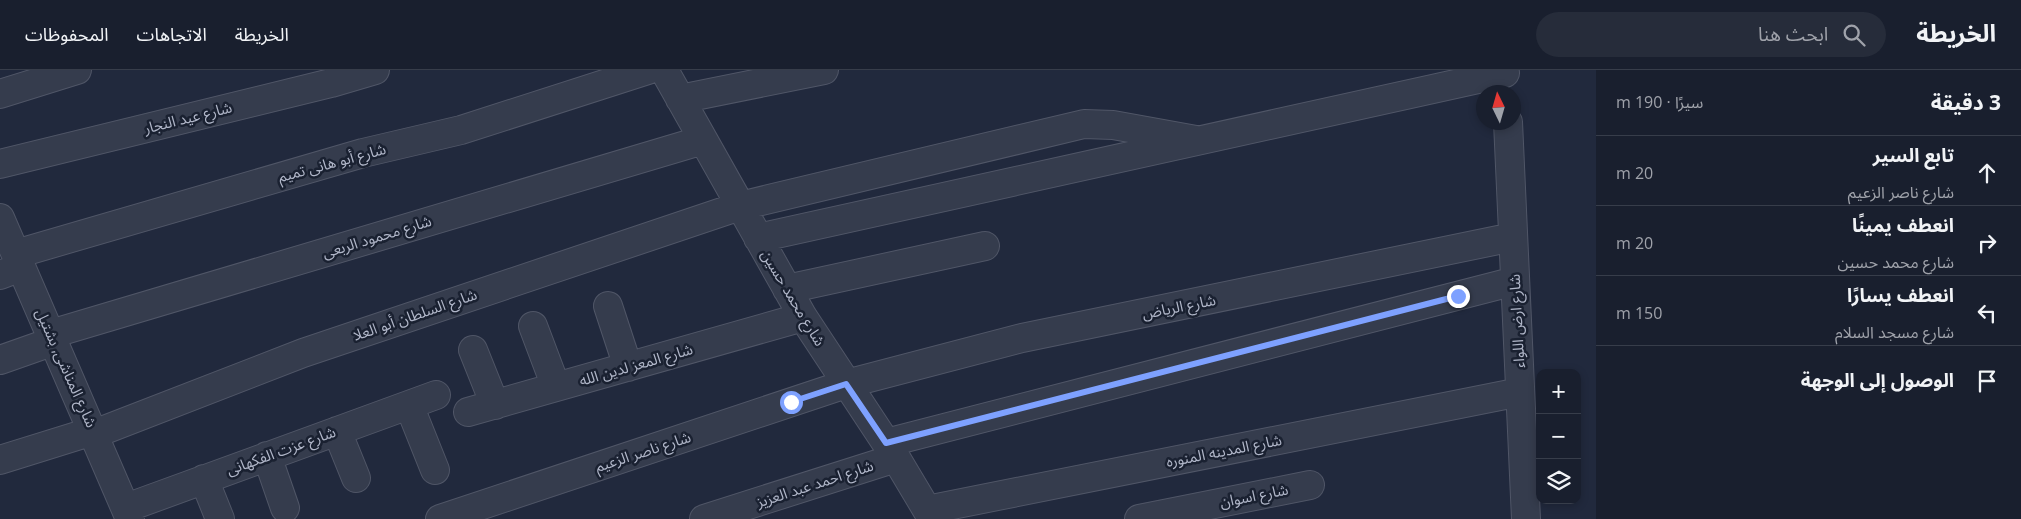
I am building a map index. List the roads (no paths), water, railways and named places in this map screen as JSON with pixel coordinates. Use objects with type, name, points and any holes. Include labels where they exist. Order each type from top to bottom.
[{"type":"street","points":[[0,94],[77,70]]},
{"type":"street","name":"شارع عيد النجار","points":[[0,164],[331,83],[376,70]]},
{"type":"street","name":"شارع أبو هانى تميم","points":[[12,265],[364,153],[461,130],[648,70]]},
{"type":"street","name":"شارع محمد حسين","points":[[664,70],[803,317],[931,514]]},
{"type":"street","points":[[680,99],[824,70]]},
{"type":"street","points":[[758,238],[1196,140],[1505,78]]},
{"type":"street","name":"شارع السلطان أبو العلا","points":[[0,460],[94,433],[302,353],[740,206],[1084,124],[1113,124],[1196,140]]},
{"type":"street","name":"شارع ارض اللواء","points":[[1508,130],[1526,519]]},
{"type":"street","name":"شارع محمود الربعى","points":[[0,360],[52,338],[703,140]]},
{"type":"street","name":"شارع المناشى, بشتيل","points":[[0,218],[12,265],[52,338],[94,433],[124,515]]},
{"type":"street","name":"شارع الرياض","points":[[846,384],[1022,338],[1513,237]]},
{"type":"street","points":[[787,289],[985,246]]},
{"type":"street","name":"شارع احمد عبد العزيز","points":[[704,519],[891,450],[1515,282]]},
{"type":"street","points":[[608,306],[628,367]]},
{"type":"street","name":"شارع المعز لدين الله","points":[[468,412],[803,317]]},
{"type":"street","points":[[532,326],[556,387]]},
{"type":"street","points":[[473,350],[495,405]]},
{"type":"street","name":"شارع ناصر الزعيم","points":[[440,519],[846,384]]},
{"type":"street","name":"شارع المدينه المنوره","points":[[931,514],[1520,392]]},
{"type":"street","name":"شارع عزت الفكهانى","points":[[124,515],[204,480],[436,395]]},
{"type":"street","points":[[409,405],[435,470]]},
{"type":"street","points":[[337,431],[356,478]]},
{"type":"street","points":[[267,456],[285,508]]},
{"type":"street","points":[[204,480],[220,519]]},
{"type":"street","name":"شارع اسوان","points":[[1139,519],[1310,485]]}]
